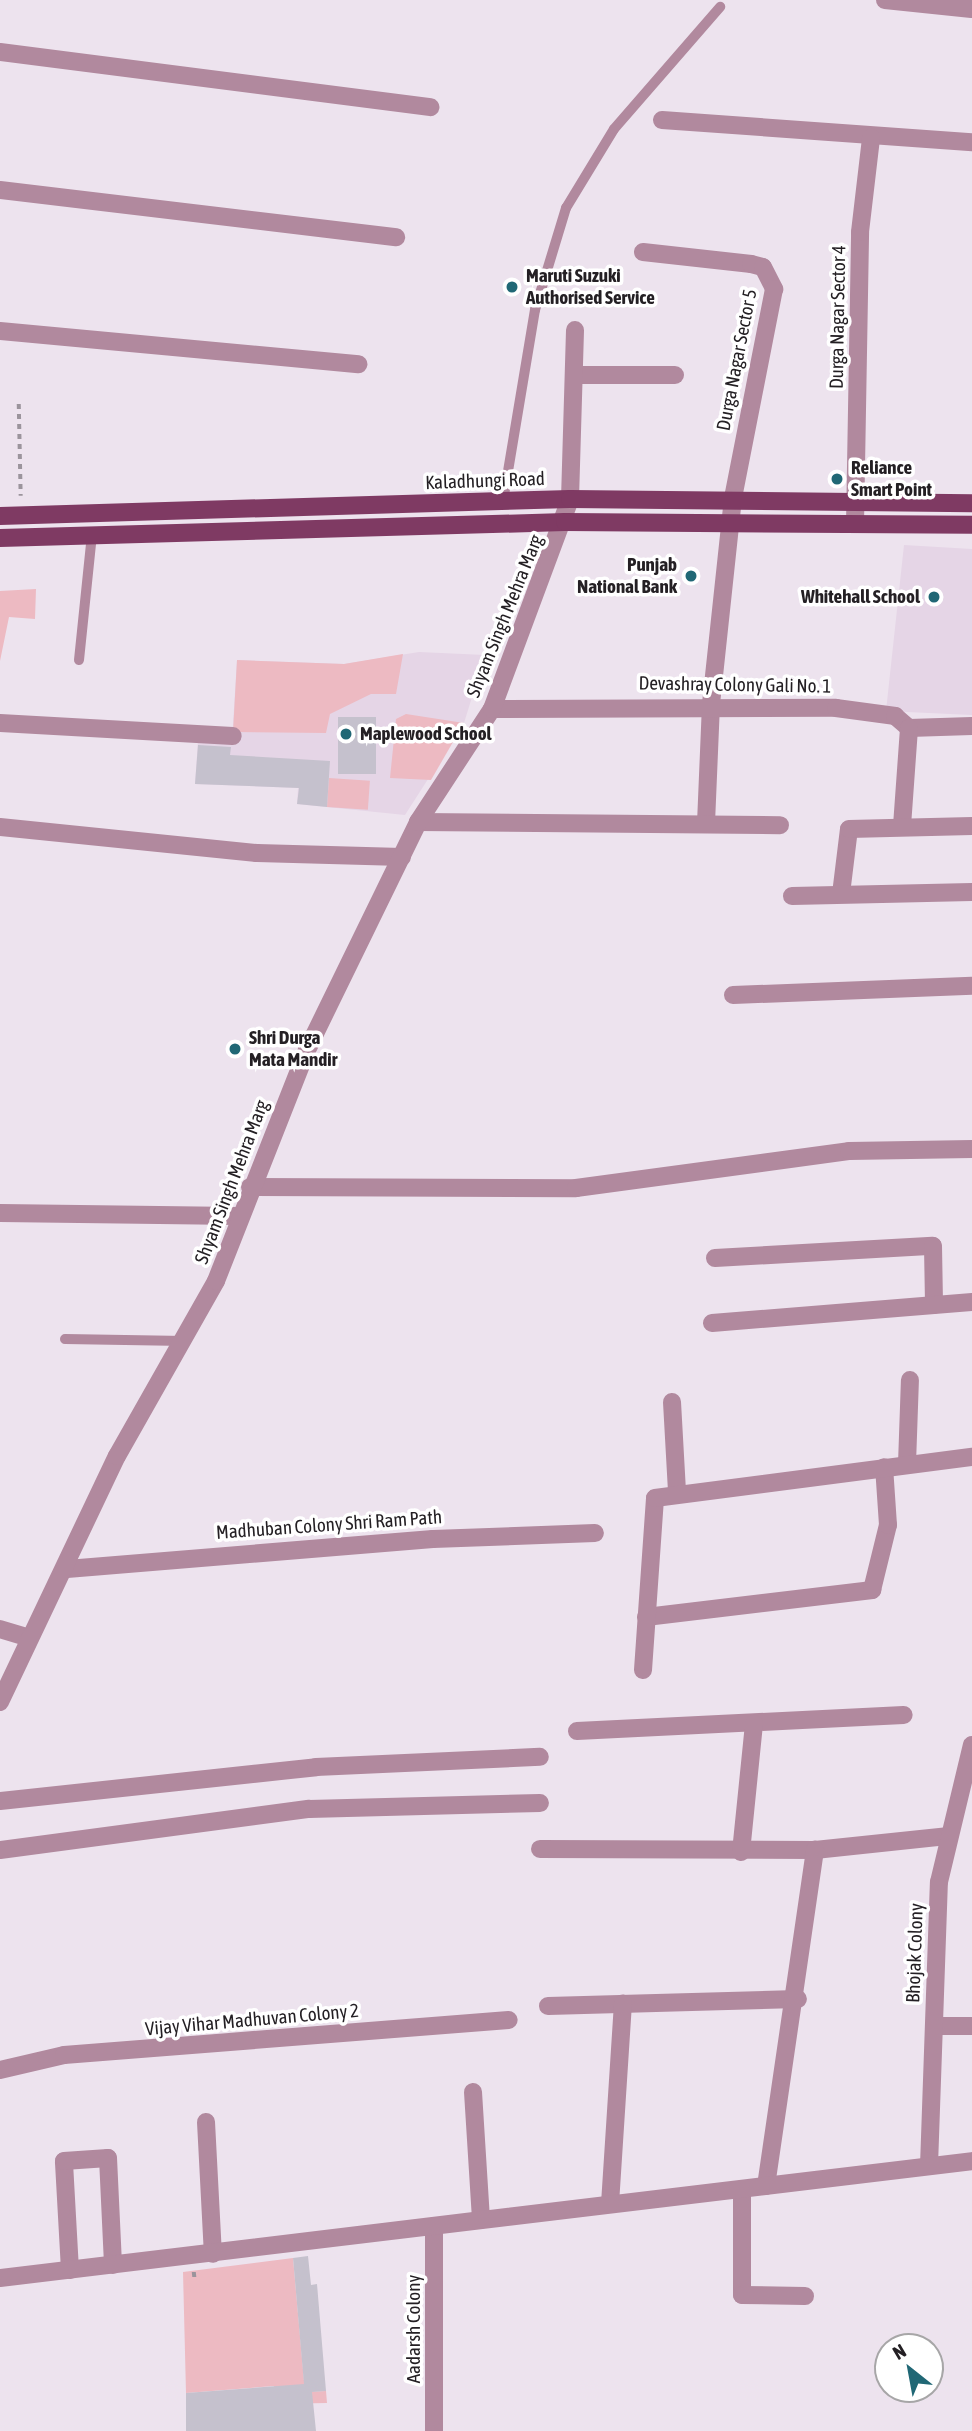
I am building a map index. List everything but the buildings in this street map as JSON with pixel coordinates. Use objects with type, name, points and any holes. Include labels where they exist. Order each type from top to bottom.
[{"type":"main road","name":"Kaladhungi Road","points":[[0,516],[570,499],[855,498],[972,503]]},
{"type":"main road","points":[[330,505],[330,527]]},
{"type":"main road","points":[[0,538],[565,522],[730,521],[972,525]]},
{"type":"street","points":[[885,0],[972,9]]},
{"type":"street","points":[[0,52],[429,107]]},
{"type":"street","points":[[662,120],[871,138],[972,142]]},
{"type":"street","name":"Durga Nagar Sector 4","points":[[855,524],[860,232],[871,138]]},
{"type":"street","points":[[0,190],[396,237]]},
{"type":"street","name":"Durga Nagar Sector 5","points":[[643,252],[751,264],[771,277],[733,498]]},
{"type":"street","name":"Shyam Singh Mehra Marg","points":[[0,1702],[27,1637],[66,1569],[117,1455],[185,1340],[216,1281],[238,1216],[307,1050],[418,822],[492,709],[565,522],[570,499],[575,330]]},
{"type":"street","points":[[0,331],[358,365]]},
{"type":"street","points":[[575,375],[675,374]]},
{"type":"street","points":[[706,824],[711,705],[733,498]]},
{"type":"street","name":"Devashray Colony Gali No. 1","points":[[492,709],[711,705],[836,708],[895,716],[909,728],[972,726]]},
{"type":"street","points":[[0,723],[233,736]]},
{"type":"street","points":[[902,826],[909,728]]},
{"type":"street","points":[[418,822],[780,825]]},
{"type":"street","points":[[841,894],[849,829],[972,825]]},
{"type":"street","points":[[0,827],[257,853],[402,857]]},
{"type":"street","points":[[792,896],[972,892]]},
{"type":"street","points":[[733,995],[972,986]]},
{"type":"street","points":[[250,1186],[576,1188],[849,1151],[972,1149]]},
{"type":"street","points":[[0,1213],[238,1216]]},
{"type":"street","points":[[715,1258],[933,1246],[934,1305]]},
{"type":"street","points":[[712,1322],[972,1302]]},
{"type":"street","points":[[907,1464],[910,1380]]},
{"type":"street","points":[[672,1402],[677,1492]]},
{"type":"street","points":[[643,1671],[652,1506],[655,1499],[677,1492],[972,1457]]},
{"type":"street","points":[[646,1617],[872,1590],[888,1525],[884,1467]]},
{"type":"street","name":"Madhuban Colony Shri Ram Path","points":[[66,1569],[419,1539],[595,1533]]},
{"type":"street","points":[[0,1629],[27,1637]]},
{"type":"street","points":[[577,1731],[904,1715]]},
{"type":"street","points":[[741,1852],[754,1724]]},
{"type":"street","name":"Bhojak Colony","points":[[929,2166],[939,1882],[948,1836],[963,1807],[972,1745]]},
{"type":"street","points":[[0,1801],[302,1768],[540,1757]]},
{"type":"street","points":[[0,1850],[309,1809],[540,1803]]},
{"type":"street","points":[[540,1849],[741,1852],[815,1850],[948,1836]]},
{"type":"street","points":[[766,2186],[798,1999],[815,1850]]},
{"type":"street","points":[[548,2006],[798,1999]]},
{"type":"street","points":[[610,2204],[623,2003]]},
{"type":"street","name":"Vijay Vihar Madhuvan Colony 2","points":[[0,2070],[64,2055],[509,2020]]},
{"type":"street","points":[[933,2026],[972,2026]]},
{"type":"street","points":[[473,2092],[481,2220]]},
{"type":"street","points":[[206,2122],[213,2254]]},
{"type":"street","points":[[70,2270],[64,2161],[107,2158],[113,2265]]},
{"type":"street","points":[[0,2278],[972,2161]]},
{"type":"street","points":[[743,2189],[742,2295],[805,2296]]},
{"type":"street","name":"Aadarsh Colony","points":[[434,2226],[434,2431]]},
{"type":"lane","points":[[503,501],[538,297],[566,208],[614,128],[720,7]]},
{"type":"lane","points":[[79,660],[92,534]]},
{"type":"lane","points":[[65,1339],[185,1340]]},
{"type":"path","points":[[19,404],[21,515]]},
{"type":"shaded area","name":"Whitehall School","points":[[904,545],[972,549],[972,715],[886,711]]},
{"type":"shaded area","points":[[36,589],[35,619],[9,617],[0,661],[0,591]]},
{"type":"shaded area","name":"Maplewood School","points":[[419,652],[485,655],[464,723],[405,815],[297,804],[298,788],[195,784],[198,741],[232,740],[237,660],[344,664]]},
{"type":"shaded area","points":[[403,654],[396,694],[371,694],[330,714],[326,733],[233,732],[237,660],[344,664]]},
{"type":"shaded area","points":[[406,714],[464,723],[431,780],[390,778],[396,719]]},
{"type":"shaded area","points":[[329,778],[370,781],[368,810],[327,807]]},
{"type":"shaded area","points":[[293,2258],[305,2392],[326,2391],[327,2403],[275,2404],[274,2386],[186,2393],[183,2272]]},
{"type":"place","name":"Maruti Suzuki Authorised Service","points":[[512,287]]},
{"type":"place","name":"Reliance Smart Point","points":[[837,479]]},
{"type":"place","name":"Punjab National Bank","points":[[691,576]]},
{"type":"place","name":"Whitehall School","points":[[934,597]]},
{"type":"place","name":"Maplewood School","points":[[346,734]]},
{"type":"place","name":"Shri Durga Mata Mandir","points":[[235,1049]]}]
